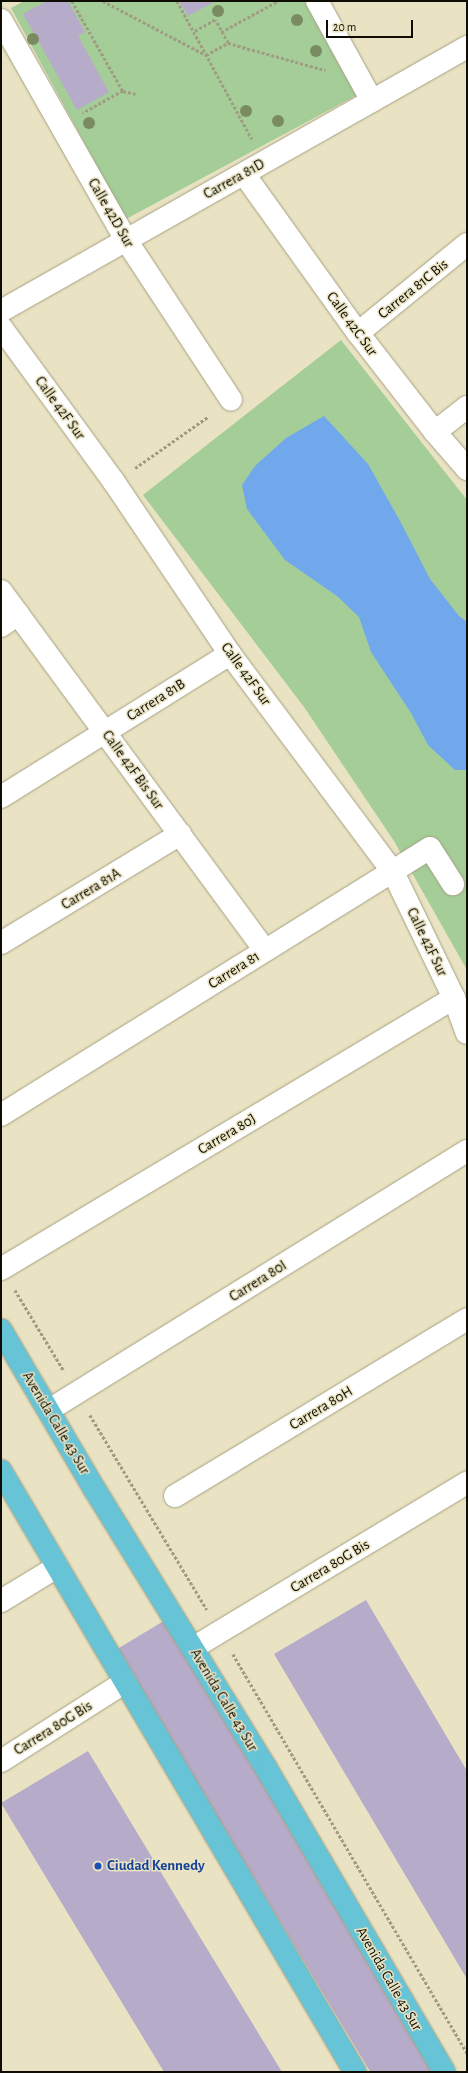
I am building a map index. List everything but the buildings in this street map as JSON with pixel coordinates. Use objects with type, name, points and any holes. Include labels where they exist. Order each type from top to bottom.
[{"type":"main road","name":"Avenida Calle 43 Sur","points":[[1,1330],[270,1775],[444,2072]]},
{"type":"main road","points":[[1,1471],[355,2072]]},
{"type":"street","points":[[317,1],[372,101]]},
{"type":"street","name":"Calle 42D Sur","points":[[1,20],[126,240],[231,400]]},
{"type":"street","name":"Carrera 81D","points":[[4,303],[126,240],[467,47]]},
{"type":"street","name":"Calle 42C Sur","points":[[244,174],[358,333],[435,432],[467,469]]},
{"type":"street","name":"Carrera 81C Bis","points":[[358,333],[467,244]]},
{"type":"street","name":"Calle 42F Sur","points":[[1,327],[114,482],[230,654],[393,872],[454,998],[467,1033]]},
{"type":"street","points":[[435,432],[467,407]]},
{"type":"street","name":"Calle 42F Bis Sur","points":[[1,591],[10,620],[105,732],[265,950]]},
{"type":"street","name":"Carrera 81B","points":[[1,796],[230,654]]},
{"type":"street","name":"Carrera 81A","points":[[1,944],[180,834]]},
{"type":"street","name":"Carrera 81","points":[[1,1115],[430,848],[453,884]]},
{"type":"street","name":"Carrera 80J","points":[[2,1269],[454,998]]},
{"type":"street","name":"Carrera 80I","points":[[49,1410],[467,1151]]},
{"type":"street","name":"Carrera 80H","points":[[175,1496],[467,1319]]},
{"type":"street","name":"Carrera 80G Bis","points":[[193,1648],[467,1483]]},
{"type":"street","points":[[1,1601],[57,1567]]},
{"type":"street","name":"Carrera 80G Bis","points":[[1,1761],[125,1682]]},
{"type":"path","points":[[72,1],[123,91]]},
{"type":"path","points":[[103,1],[206,55]]},
{"type":"path","points":[[177,1],[255,145]]},
{"type":"path","points":[[222,32],[278,1]]},
{"type":"path","points":[[194,32],[215,20],[228,43]]},
{"type":"path","points":[[206,55],[228,43],[330,72]]},
{"type":"path","points":[[82,113],[123,91],[136,94]]},
{"type":"path","points":[[114,482],[231,400]]},
{"type":"path","points":[[2,1269],[220,1632],[467,2054]]},
{"type":"green space","points":[[24,1],[306,1],[357,95],[126,219],[11,8]]},
{"type":"green space","points":[[341,340],[467,500],[467,970],[394,841],[304,707],[143,495]]},
{"type":"water","points":[[324,416],[368,464],[430,579],[459,616],[467,622],[467,770],[455,770],[428,745],[411,713],[371,652],[359,617],[337,596],[285,560],[247,509],[242,485],[255,466],[286,438]]},
{"type":"place","name":"Ciudad Kennedy","points":[[98,1866]]}]
